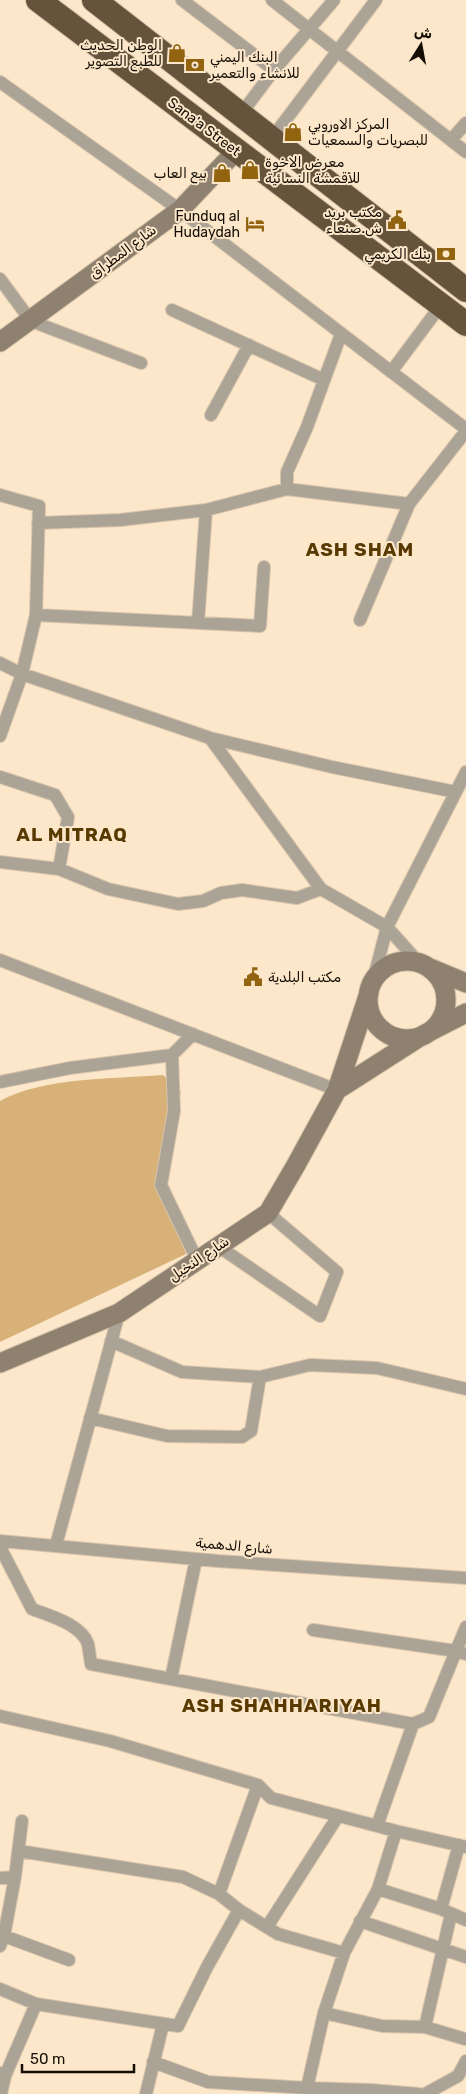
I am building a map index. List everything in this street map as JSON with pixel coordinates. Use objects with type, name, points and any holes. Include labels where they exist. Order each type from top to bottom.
[{"type":"highway","name":"Sana'a Street","points":[[38,0],[466,324]]},
{"type":"highway","points":[[94,0],[466,290]]},
{"type":"street","points":[[182,0],[274,70]]},
{"type":"street","points":[[272,0],[466,152]]},
{"type":"street","points":[[241,114],[274,70],[334,0]]},
{"type":"street","points":[[272,138],[376,0]]},
{"type":"street","points":[[0,82],[180,210],[466,430],[409,504],[360,620]]},
{"type":"street","points":[[451,140],[466,123]]},
{"type":"street","name":"شارع المطراق","points":[[0,342],[180,210],[236,151]]},
{"type":"street","points":[[0,279],[31,321],[141,363]]},
{"type":"street","points":[[391,372],[441,306]]},
{"type":"street","points":[[172,310],[324,380]]},
{"type":"street","points":[[287,489],[287,472],[341,334]]},
{"type":"street","points":[[211,415],[249,345]]},
{"type":"street","points":[[38,523],[120,520],[206,510],[287,489],[409,504]]},
{"type":"street","points":[[0,496],[39,506],[36,615],[22,674],[0,736]]},
{"type":"street","points":[[198,623],[206,510]]},
{"type":"street","points":[[36,615],[260,626],[264,567]]},
{"type":"street","points":[[0,664],[22,674],[210,738],[332,767],[456,792]]},
{"type":"street","points":[[0,960],[337,1090],[435,1027],[443,1016],[446,1002],[444,988],[438,976],[423,965],[387,927],[322,888],[210,738]]},
{"type":"street","points":[[466,772],[387,927],[368,1005],[372,1017],[384,1030],[400,1038],[412,1038],[423,1035],[466,1013]]},
{"type":"street","points":[[0,777],[54,795],[68,816],[59,869]]},
{"type":"street","points":[[0,862],[59,869],[108,889],[178,904],[203,901],[220,893],[242,890],[296,898],[322,888]]},
{"type":"street","points":[[371,987],[381,971],[392,964],[405,961],[423,965],[466,983]]},
{"type":"street","name":"شارع النخيل","points":[[0,1363],[118,1313],[268,1213],[337,1090],[371,987]]},
{"type":"street","points":[[0,1082],[70,1068],[172,1055],[193,1034]]},
{"type":"street","points":[[172,1055],[174,1111],[161,1185],[197,1260]]},
{"type":"street","points":[[218,1246],[320,1316],[337,1272],[268,1213]]},
{"type":"street","points":[[56,1546],[118,1313]]},
{"type":"street","points":[[111,1341],[182,1372],[260,1377],[310,1365],[377,1368],[466,1388]]},
{"type":"street","points":[[90,1418],[167,1436],[242,1437],[251,1431],[260,1377]]},
{"type":"street","name":"شارع الدهمية","points":[[0,1540],[196,1559],[466,1578]]},
{"type":"street","points":[[0,1547],[32,1609],[78,1630],[87,1642],[91,1664],[413,1724],[429,1717],[461,1652],[466,1627]]},
{"type":"street","points":[[171,1679],[196,1559]]},
{"type":"street","points":[[313,1630],[461,1652]]},
{"type":"street","points":[[0,1716],[110,1741],[258,1785],[271,1798],[396,1831],[462,1846],[446,1911],[441,1950],[425,2026]]},
{"type":"street","points":[[377,1826],[413,1724]]},
{"type":"street","points":[[219,1894],[258,1785]]},
{"type":"street","points":[[267,1927],[338,1816]]},
{"type":"street","points":[[22,1821],[15,1877],[2,1941],[69,1960]]},
{"type":"street","points":[[307,2088],[324,2013],[344,1953],[378,1889],[396,1831]]},
{"type":"street","points":[[19,1851],[183,1877],[219,1894],[239,1910],[278,1934],[344,1953]]},
{"type":"street","points":[[0,1878],[15,1877]]},
{"type":"street","points":[[378,1889],[446,1911],[466,1920]]},
{"type":"street","points":[[0,1988],[36,2004],[178,2026],[207,1967],[239,1910]]},
{"type":"street","points":[[360,1922],[466,1957]]},
{"type":"street","points":[[1,2094],[2,2075],[36,2004]]},
{"type":"street","points":[[324,2013],[382,2026],[425,2026],[466,2038]]},
{"type":"street","points":[[146,2094],[163,2024]]},
{"type":"street","points":[[425,2094],[458,2076],[466,2060]]},
{"type":"street","points":[[153,2062],[208,2082],[420,2094]]},
{"type":"shaded area","points":[[163,1075],[181,1092],[162,1182],[186,1254],[0,1342],[0,1101],[17,1093],[58,1083]]},
{"type":"place","name":"الوطن الحديث للطبع التصوير","points":[[177,53]]},
{"type":"place","name":"البنك اليمني للانشاء والتعمير","points":[[195,65]]},
{"type":"place","name":"المركز الاوروبي للبصريات والسمعيات","points":[[293,132]]},
{"type":"place","name":"معرض الاخوة للأقمشة النسائية","points":[[250,170]]},
{"type":"place","name":"بيع العاب","points":[[222,173]]},
{"type":"place","name":"مكتب بريد ش.صنعاء","points":[[397,220]]},
{"type":"place","name":"Funduq al Hudaydah","points":[[255,224]]},
{"type":"place","name":"بنك الكريمي","points":[[446,254]]},
{"type":"place","name":"مكتب البلدية","points":[[253,977]]},
{"type":"district","name":"ASH SHAM","points":[[360,549]]},
{"type":"district","name":"AL MITRAQ","points":[[72,834]]},
{"type":"district","name":"ASH SHAHHARIYAH","points":[[282,1705]]}]
